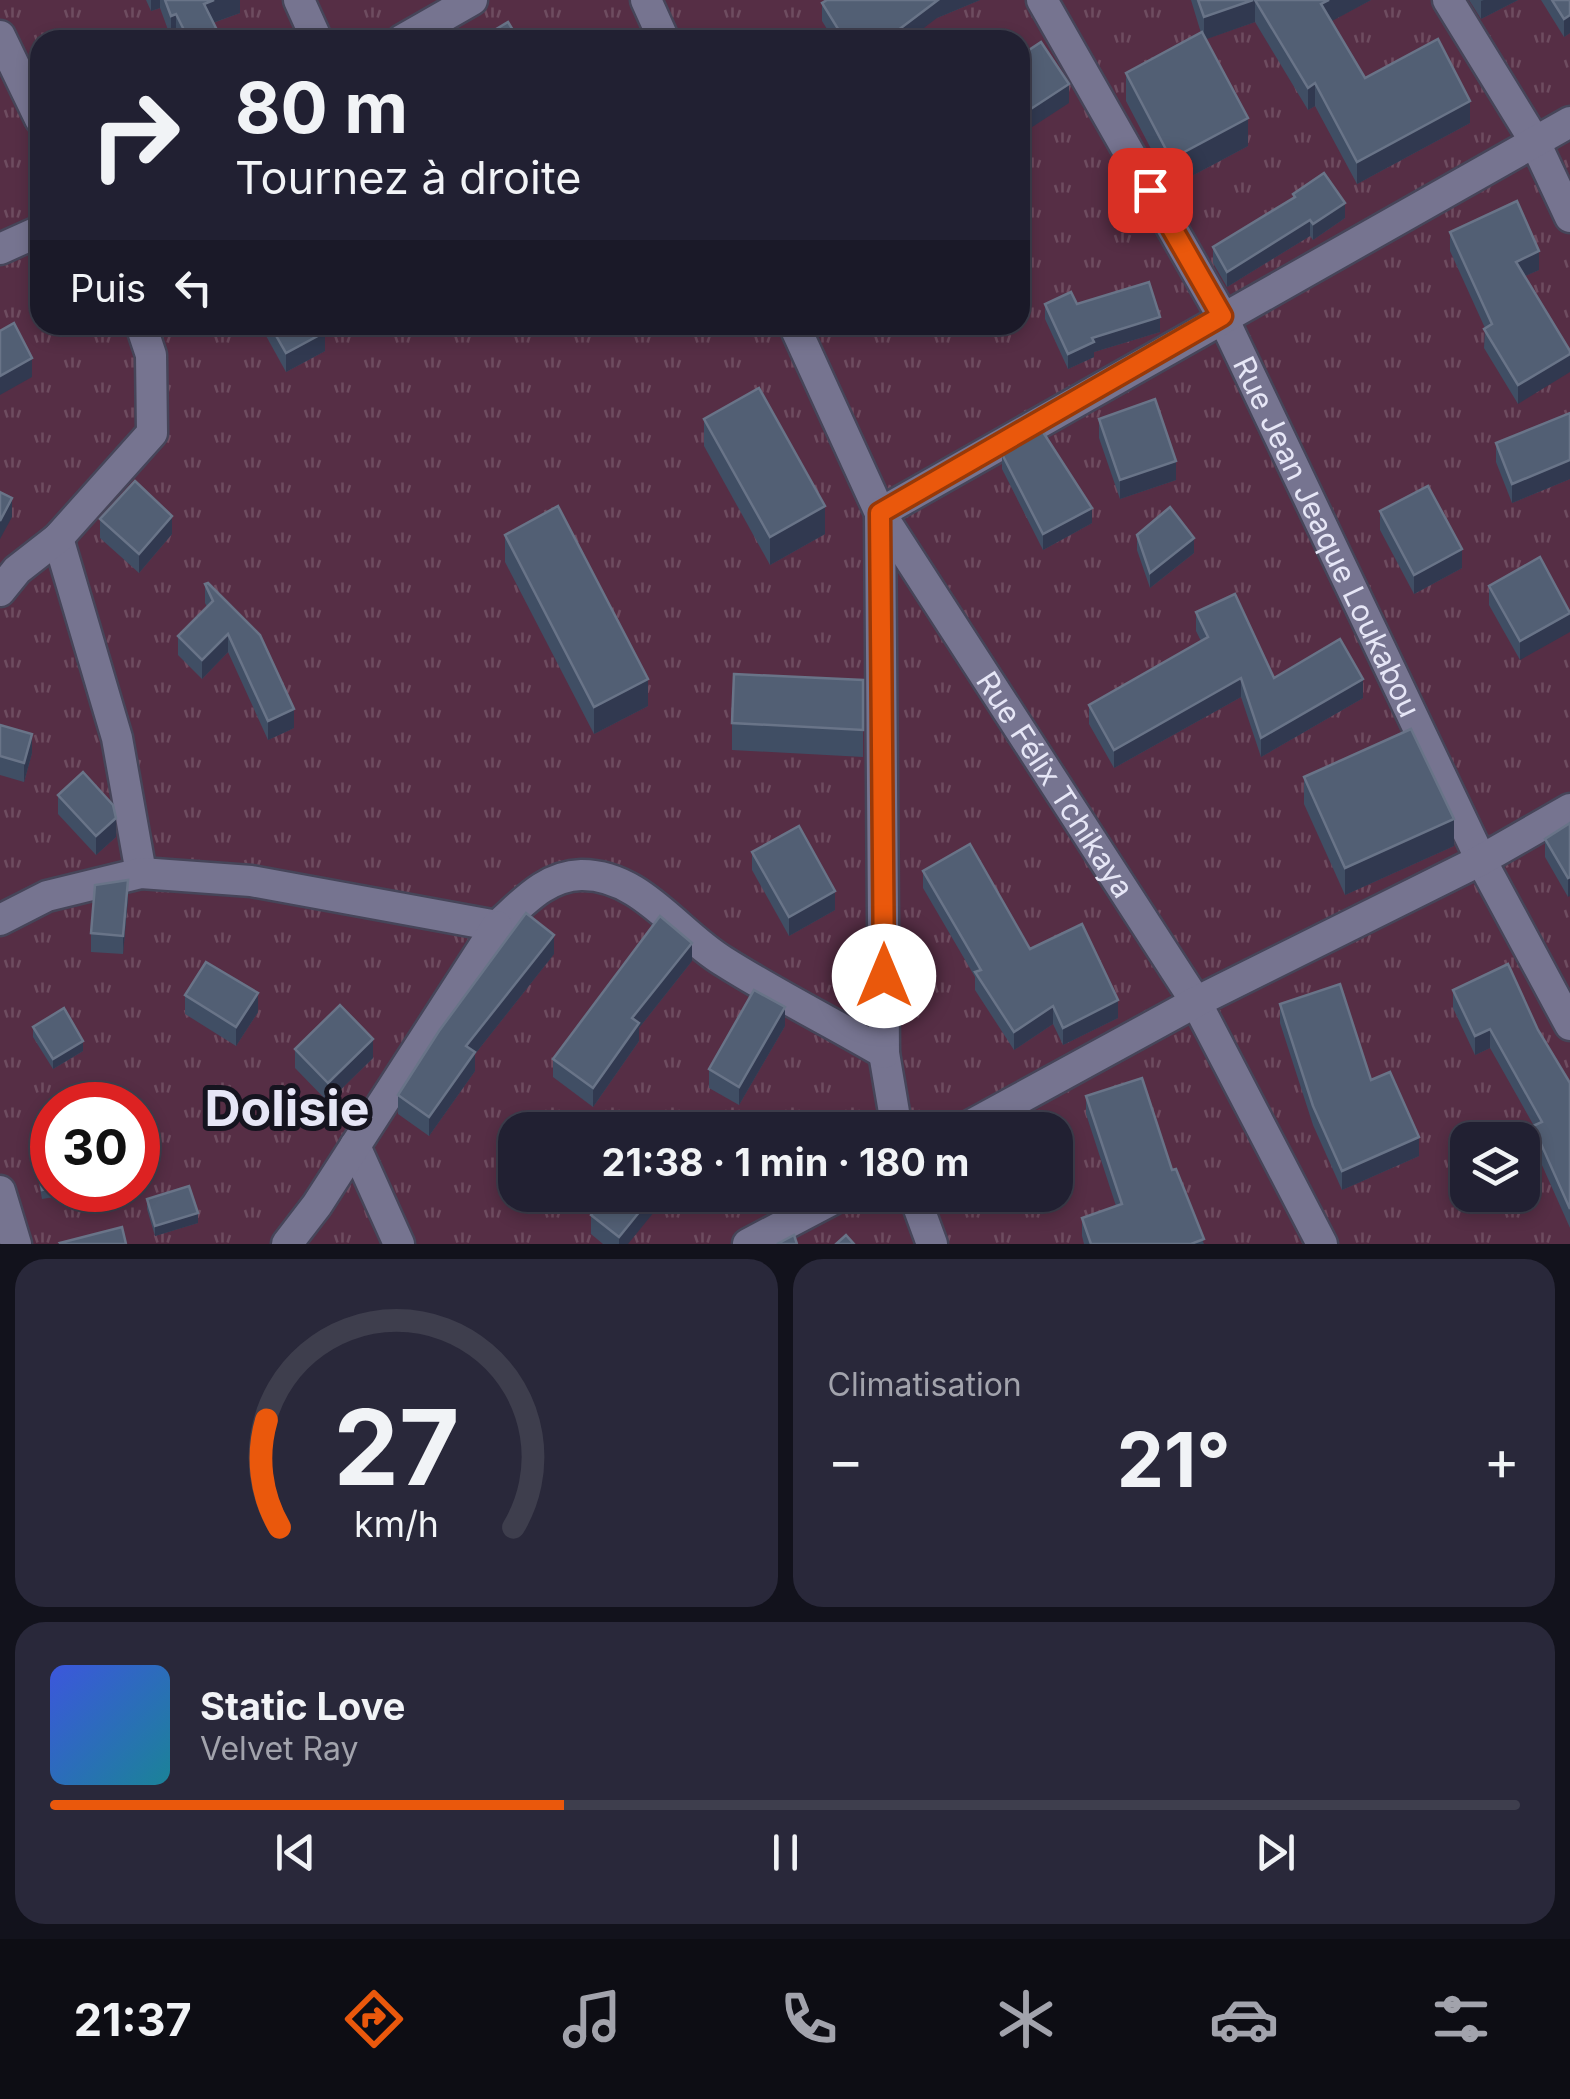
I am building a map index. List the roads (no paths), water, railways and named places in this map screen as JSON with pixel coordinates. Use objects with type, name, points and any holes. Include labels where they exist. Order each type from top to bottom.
[{"type":"street","points":[[299,0],[312,30]]},
{"type":"street","points":[[420,30],[472,0]]},
{"type":"street","points":[[646,0],[660,30]]},
{"type":"street","name":"Rue Jean Jeaque Loukabou","points":[[1042,0],[1222,316],[1481,860],[1570,1025]]},
{"type":"street","points":[[1448,0],[1534,140],[1570,218]]},
{"type":"street","points":[[0,36],[30,98]]},
{"type":"street","points":[[894,1112],[884,1053],[880,513],[1570,122]]},
{"type":"street","points":[[0,248],[30,235]]},
{"type":"street","points":[[0,591],[17,570],[58,538],[152,434],[151,354],[144,335]]},
{"type":"street","name":"Rue Félix Tchikaya","points":[[799,335],[880,513],[1196,1002],[1322,1244]]},
{"type":"street","points":[[58,538],[117,738],[141,874]]},
{"type":"street","points":[[995,1112],[1196,1002],[1481,860],[1570,810]]},
{"type":"street","points":[[0,920],[47,896],[141,874],[251,881],[497,926]]},
{"type":"street","points":[[287,1244],[356,1146],[497,926],[550,881],[578,875],[606,877],[667,913],[719,960],[884,1053]]},
{"type":"street","points":[[356,1146],[399,1244]]},
{"type":"street","points":[[0,1191],[16,1244]]},
{"type":"street","points":[[748,1244],[809,1212]]},
{"type":"street","points":[[920,1212],[932,1244]]},
{"type":"district","name":"Dolisie","points":[[287,1108]]}]
